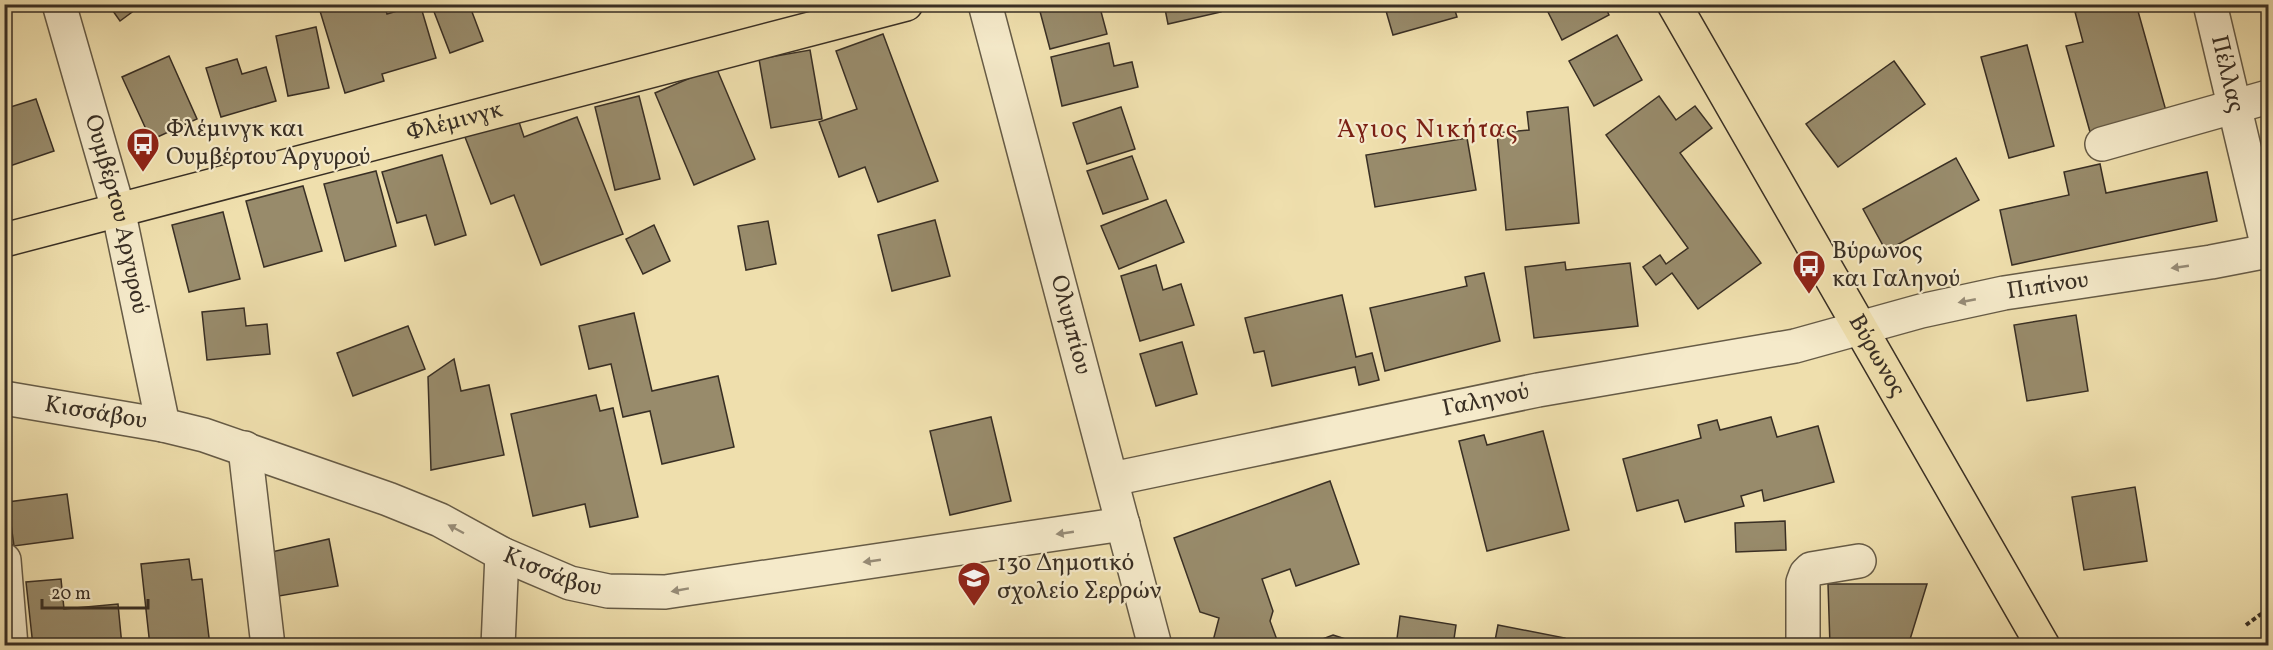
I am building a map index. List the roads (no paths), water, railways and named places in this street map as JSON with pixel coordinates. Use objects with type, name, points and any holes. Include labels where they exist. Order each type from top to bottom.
[{"type":"main road","name":"Φλέμινγκ","points":[[4,240],[906,4]]},
{"type":"main road","name":"Βύρωνος","points":[[1674,4],[2043,645]]},
{"type":"street","name":"Ουμβέρτου Αργυρού","points":[[58,4],[118,209],[163,425]]},
{"type":"street","name":"Ολυμπίου","points":[[985,4],[1155,645]]},
{"type":"street","name":"Πέλλας","points":[[2210,4],[2236,106],[2258,252]]},
{"type":"street","points":[[2102,144],[2268,97]]},
{"type":"street","name":"Πιπίνου","points":[[1860,329],[1921,311],[1995,295],[2258,252]]},
{"type":"street","name":"Γαληνού","points":[[1112,479],[1538,390],[1795,346],[1860,329]]},
{"type":"street","name":"Κισσάβου","points":[[4,398],[163,425],[245,448],[322,474],[419,512],[551,576],[589,588],[624,592],[665,592],[1123,524]]},
{"type":"street","points":[[245,448],[268,645]]},
{"type":"street","points":[[498,645],[502,554]]},
{"type":"street","points":[[4,560],[10,645]]},
{"type":"street","points":[[1803,645],[1803,582],[1806,574],[1811,569],[1858,561]]},
{"type":"place","name":"Φλέμινγκ και Ουμβέρτου Αργυρού","points":[[143,173]]},
{"type":"place","name":"Βύρωνος και Γαληνού","points":[[1809,295]]},
{"type":"place","name":"13ο Δημοτικό σχολείο Σερρών","points":[[974,607]]},
{"type":"district","name":"Άγιος Νικήτας","points":[[1428,130]]}]
